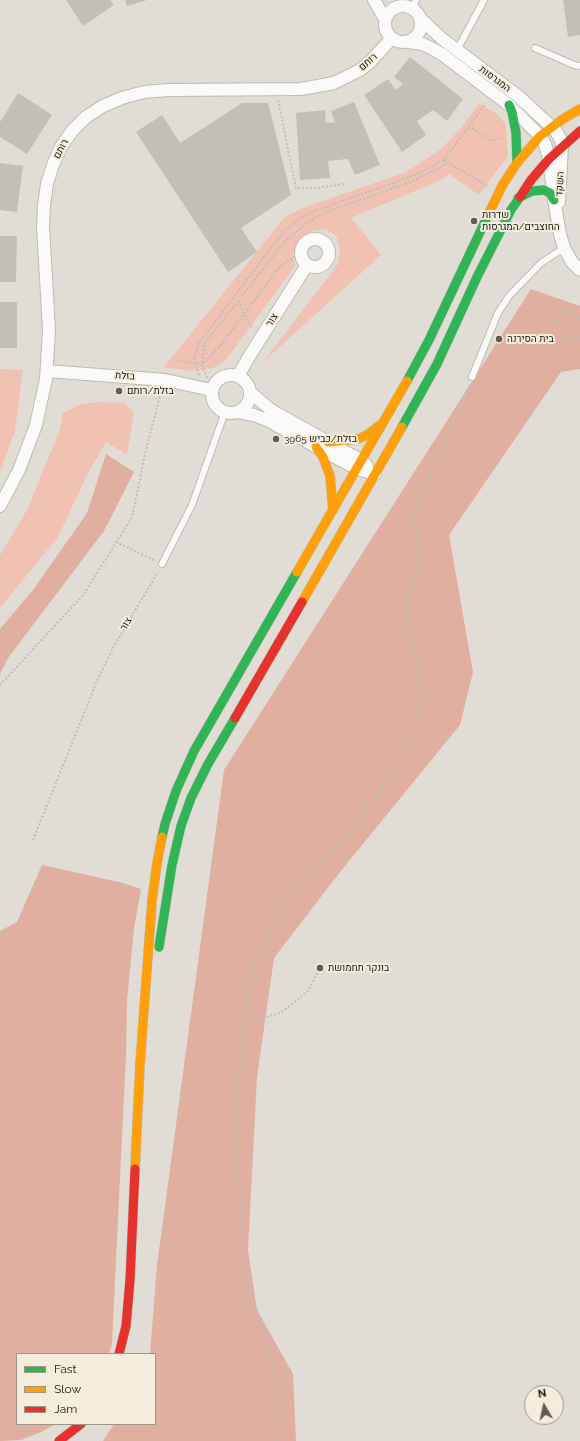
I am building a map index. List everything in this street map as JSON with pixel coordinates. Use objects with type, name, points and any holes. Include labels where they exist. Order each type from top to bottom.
[{"type":"main road","points":[[509,105],[516,132],[517,163]]},
{"type":"main road","points":[[119,1353],[126,1326],[130,1280],[140,1064],[154,886],[165,824],[176,791],[194,751],[384,422],[430,338],[499,193],[517,163],[540,136],[580,109]]},
{"type":"main road","points":[[140,1064],[172,865],[181,826],[191,798],[208,764],[437,364],[493,245],[518,198],[549,158],[580,131]]},
{"type":"main road","points":[[518,198],[532,191],[544,190],[550,193],[554,200]]},
{"type":"main road","points":[[328,442],[358,439],[367,435],[384,422]]},
{"type":"main road","points":[[316,447],[323,457],[330,476],[333,510]]},
{"type":"main road","points":[[59,1441],[80,1425]]},
{"type":"street","points":[[374,0],[385,19],[385,28],[387,34],[391,38],[399,42],[408,42],[414,39],[420,32],[422,24],[412,8],[392,9],[385,19]]},
{"type":"street","name":"המגרסות","points":[[388,0],[412,8],[441,38],[518,96],[552,127],[559,135],[562,146]]},
{"type":"street","name":"רותם","points":[[0,506],[19,470],[36,425],[46,372],[49,330],[43,227],[44,205],[47,184],[53,164],[61,147],[72,131],[86,117],[102,106],[122,98],[144,92],[169,90],[301,89],[334,83],[348,77],[371,61],[391,38]]},
{"type":"street","name":"המגרסות","points":[[408,42],[422,44],[433,49],[509,105],[540,136],[545,144],[549,158]]},
{"type":"street","name":"השקד","points":[[558,221],[562,146]]},
{"type":"street","name":"השקד","points":[[549,158],[560,234],[564,248],[572,262],[580,270]]},
{"type":"street","name":"צור","points":[[238,376],[304,259]]},
{"type":"street","name":"בזלת","points":[[46,372],[165,380],[207,389]]},
{"type":"street","points":[[238,412],[243,409],[250,398],[247,382],[238,376],[233,375],[222,377],[207,389],[213,401],[220,410],[225,412],[238,412],[254,415],[269,421],[316,447],[359,465],[375,474]]},
{"type":"street","points":[[250,392],[271,410],[328,442],[359,465]]},
{"type":"lane","points":[[457,50],[484,0]]},
{"type":"lane","points":[[535,48],[580,66]]},
{"type":"lane","points":[[472,378],[498,313],[509,296],[541,263],[564,248]]},
{"type":"lane","points":[[162,564],[192,505],[225,412]]},
{"type":"path","points":[[276,90],[296,188],[316,188],[344,184]]},
{"type":"path","points":[[207,389],[194,359],[199,343],[284,231],[300,218],[315,211],[415,175],[444,160],[493,92]]},
{"type":"path","points":[[469,126],[490,141],[516,132]]},
{"type":"path","points":[[444,160],[499,193]]},
{"type":"path","points":[[177,360],[202,365],[220,346],[282,265],[304,259]]},
{"type":"path","points":[[238,301],[259,341]]},
{"type":"path","points":[[580,319],[571,311],[558,312],[561,338],[580,337]]},
{"type":"path","points":[[277,1441],[278,1384],[266,1334],[248,1286],[241,1235],[240,1191],[236,1162],[236,1110],[246,1001],[255,965],[272,925],[289,900],[314,874],[370,805],[394,768],[417,722],[421,686],[407,614],[408,592],[414,579],[419,557],[414,513],[472,378]]},
{"type":"path","points":[[0,685],[84,594],[132,517],[146,450],[165,380]]},
{"type":"path","points":[[116,542],[162,564]]},
{"type":"path","name":"צור","points":[[33,840],[100,674],[114,646],[162,564]]},
{"type":"path","points":[[244,1025],[282,1012],[308,991],[320,968]]},
{"type":"shaded area","points":[[479,103],[497,114],[506,125],[508,156],[479,195],[449,174],[443,179],[351,218],[381,255],[264,361],[338,264],[340,250],[336,235],[325,229],[313,231],[301,240],[293,254],[295,266],[226,360],[213,368],[190,371],[164,367],[284,218],[300,209],[406,172],[441,149],[461,128]]},
{"type":"shaded area","points":[[531,289],[580,306],[580,369],[561,372],[449,535],[473,672],[460,725],[340,872],[274,958],[257,1077],[248,1250],[257,1310],[293,1374],[296,1441],[103,1441],[113,1425],[156,1425],[156,1353],[150,1353],[157,1265],[224,770]]},
{"type":"shaded area","points":[[0,369],[23,370],[15,431],[0,472]]},
{"type":"shaded area","points":[[101,402],[124,403],[134,413],[127,455],[106,442],[89,471],[58,537],[0,608],[0,555],[27,510],[60,430],[63,413],[82,404]]},
{"type":"shaded area","points":[[106,454],[134,472],[104,531],[8,658],[0,674],[0,629],[33,590],[87,513]]},
{"type":"shaded area","points":[[42,865],[123,883],[141,889],[134,928],[127,1001],[126,1055],[112,1343],[109,1353],[16,1353],[16,1425],[54,1425],[21,1440],[0,1441],[0,931],[17,922]]},
{"type":"building","points":[[66,0],[110,0],[114,5],[83,26]]},
{"type":"building","points":[[125,0],[147,0],[127,6]]},
{"type":"building","points":[[563,0],[580,0],[580,35],[568,37]]},
{"type":"building","points":[[410,57],[463,99],[447,121],[433,110],[417,121],[426,135],[402,152],[364,95],[388,79],[396,90],[403,84],[394,77]]},
{"type":"building","points":[[18,93],[52,115],[27,154],[0,137],[0,122]]},
{"type":"building","points":[[354,102],[380,165],[355,175],[348,159],[328,161],[330,178],[300,180],[296,113],[325,110],[326,123],[335,122],[331,111]]},
{"type":"building","points":[[242,103],[268,103],[291,195],[241,228],[257,252],[228,272],[136,132],[162,115],[180,143]]},
{"type":"building","points":[[0,163],[23,166],[17,212],[0,210]]},
{"type":"building","points":[[0,236],[17,236],[16,282],[0,282]]},
{"type":"building","points":[[0,302],[17,302],[17,348],[0,348]]},
{"type":"traffic: fast","points":[[509,105],[512,112],[516,133],[517,163]]},
{"type":"traffic: fast","points":[[518,198],[532,191],[544,190],[550,193],[554,200]]},
{"type":"traffic: fast","points":[[402,427],[437,364],[477,277],[511,210],[520,197]]},
{"type":"traffic: fast","points":[[407,381],[430,338],[490,211]]},
{"type":"traffic: fast","points":[[162,837],[176,791],[194,751],[297,572]]},
{"type":"traffic: fast","points":[[159,947],[172,865],[181,826],[191,798],[208,764],[235,718]]},
{"type":"traffic: slow","points":[[490,211],[502,186],[517,163],[540,136],[563,119],[580,109]]},
{"type":"traffic: slow","points":[[297,572],[407,381]]},
{"type":"traffic: slow","points":[[328,442],[358,439],[367,435],[380,425]]},
{"type":"traffic: slow","points":[[302,602],[402,427]]},
{"type":"traffic: slow","points":[[316,447],[323,457],[330,476],[333,510]]},
{"type":"traffic: slow","points":[[135,1169],[140,1064],[152,901],[162,837]]},
{"type":"traffic: jam","points":[[520,197],[531,180],[549,159],[580,131]]},
{"type":"traffic: jam","points":[[235,718],[302,602]]},
{"type":"traffic: jam","points":[[119,1353],[126,1326],[130,1280],[135,1169]]},
{"type":"traffic: jam","points":[[59,1441],[80,1425]]},
{"type":"place","name":"שדרות החוצבים/המגרסות","points":[[474,221]]},
{"type":"place","name":"בית הסירנה","points":[[499,339]]},
{"type":"place","name":"בזלת/רותם","points":[[119,391]]},
{"type":"place","name":"בזלת/כביש 3965","points":[[276,439]]},
{"type":"place","name":"בונקר תחמושת","points":[[320,968]]}]
